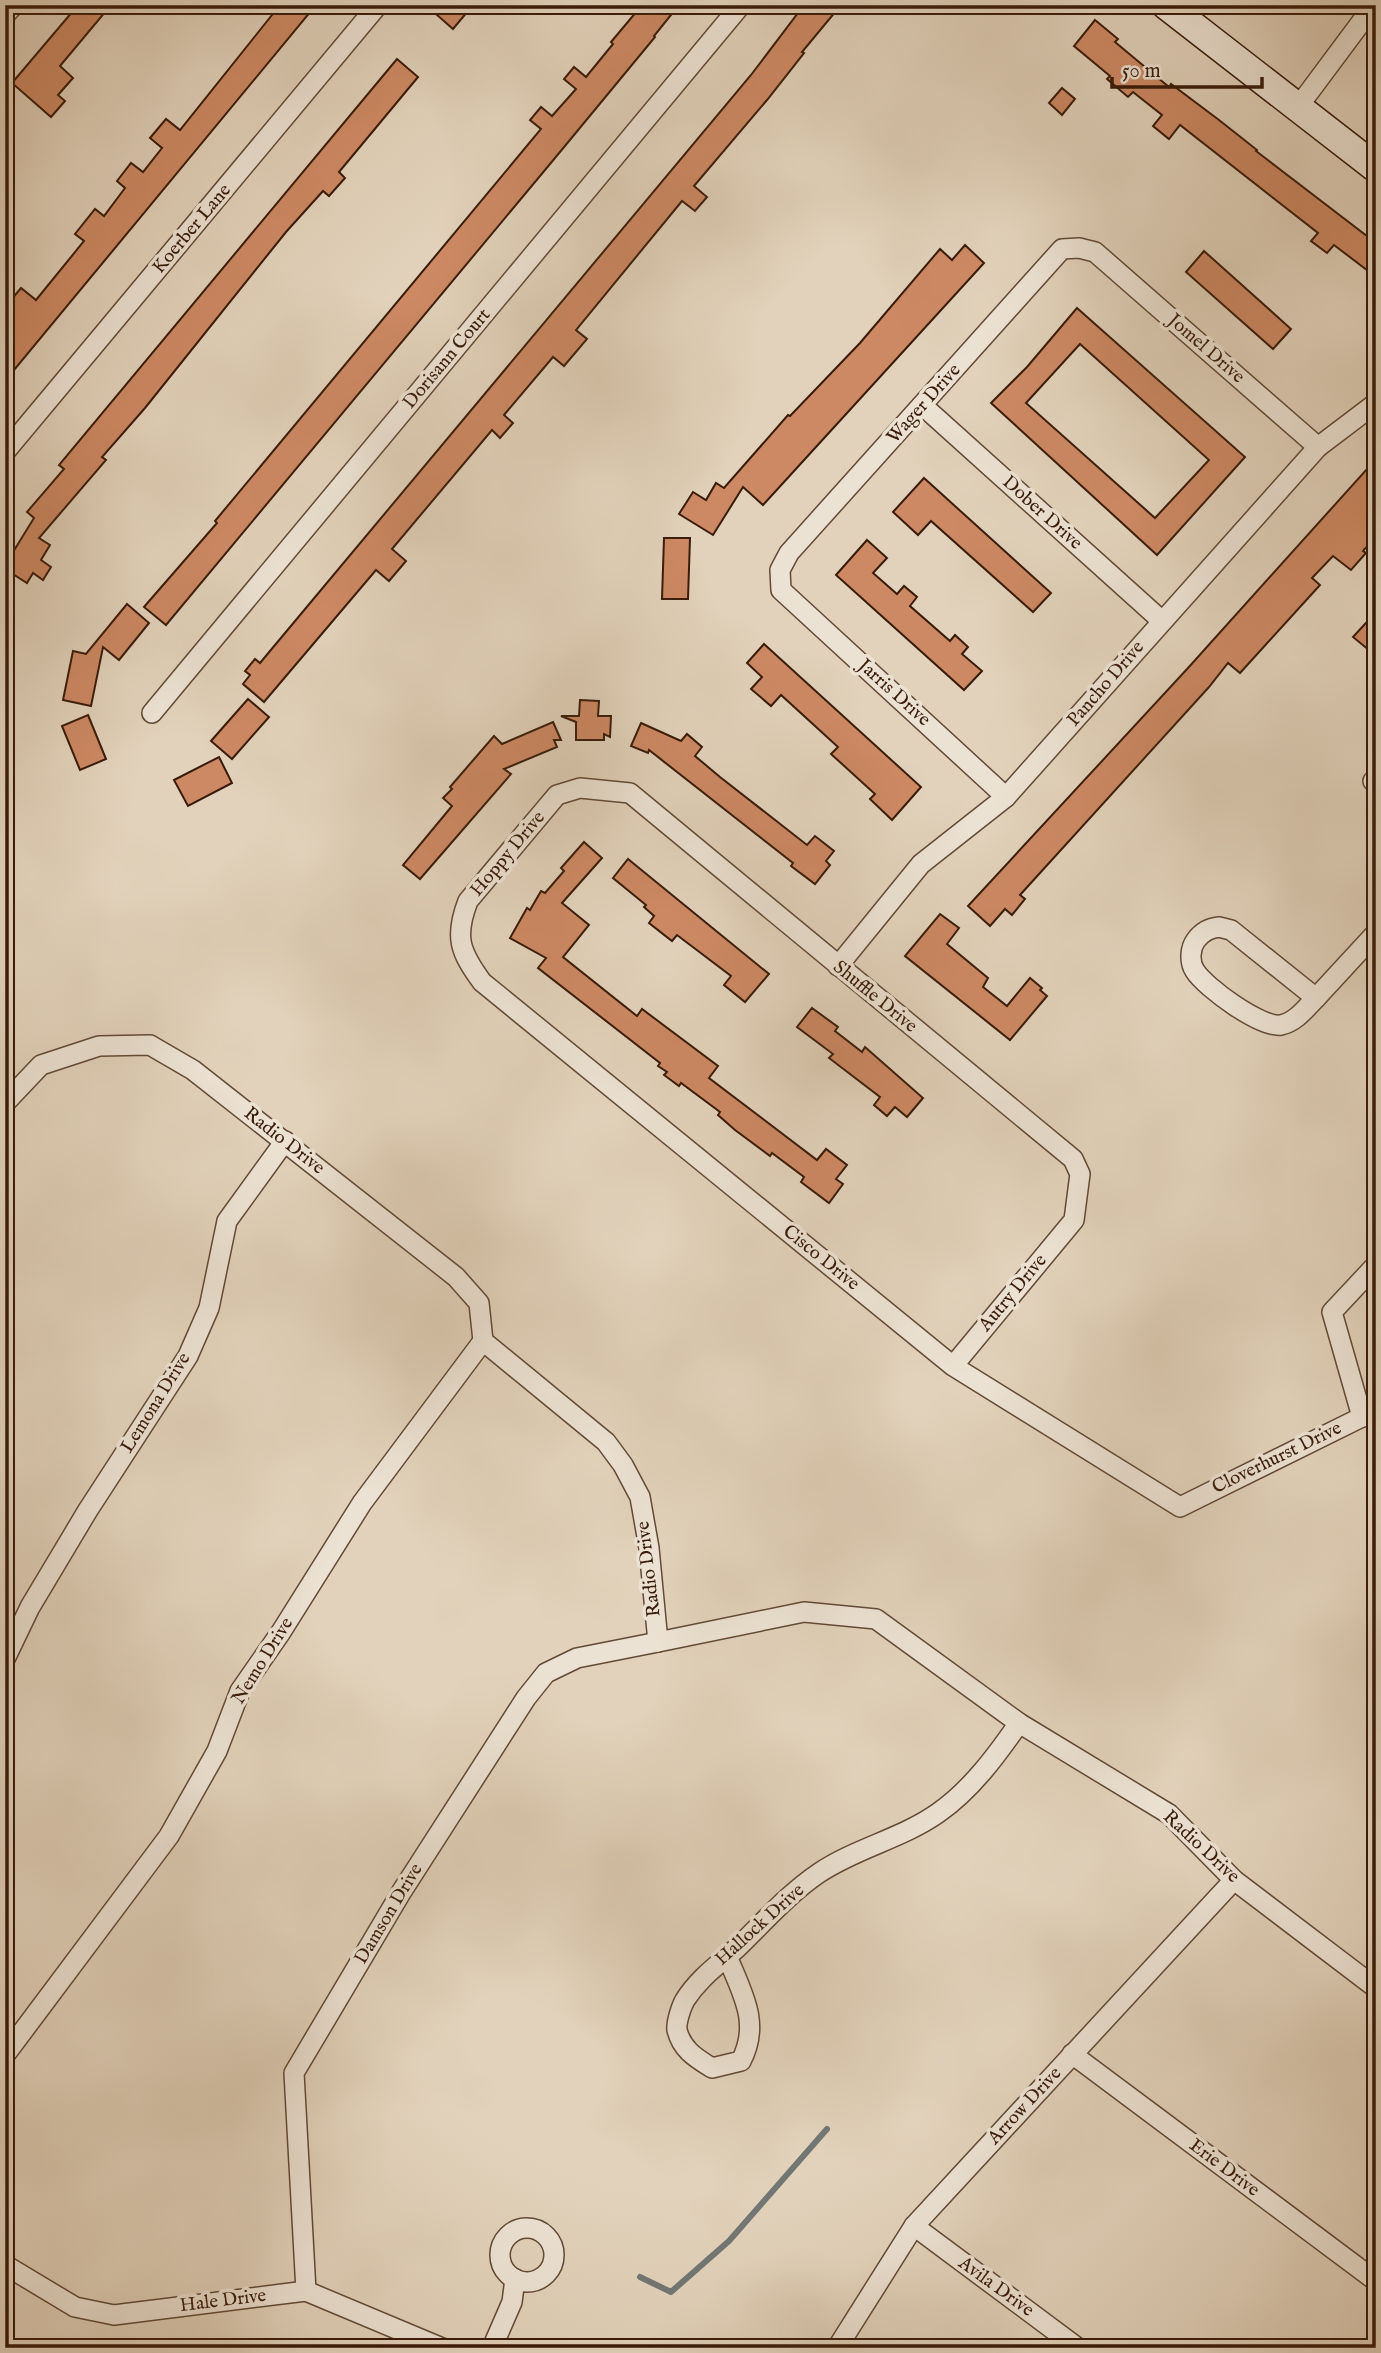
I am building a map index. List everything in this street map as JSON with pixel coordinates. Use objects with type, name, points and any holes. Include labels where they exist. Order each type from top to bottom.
[{"type":"main road","points":[[1166,5],[1376,168]]},
{"type":"street","points":[[5,15],[13,5]]},
{"type":"street","name":"Koerber Lane","points":[[5,452],[378,5]]},
{"type":"street","name":"Dorisann Court","points":[[152,713],[741,5]]},
{"type":"street","points":[[1298,107],[1374,5]]},
{"type":"street","name":"Wager Drive","points":[[781,590],[780,570],[789,553],[1062,249],[1079,248],[1095,252]]},
{"type":"street","name":"Jomel Drive","points":[[1095,252],[1318,447]]},
{"type":"street","name":"Pancho Drive","points":[[838,966],[921,864],[1006,797],[1318,447],[1376,403]]},
{"type":"street","name":"Dober Drive","points":[[922,405],[1162,621]]},
{"type":"street","name":"Jarris Drive","points":[[781,590],[1006,797]]},
{"type":"street","name":"Hoppy Drive","points":[[482,982],[465,959],[460,937],[461,918],[468,901],[557,795],[580,788],[630,793]]},
{"type":"street","name":"Shuffle Drive","points":[[630,793],[1073,1159],[1080,1174],[1074,1220]]},
{"type":"street","points":[[1316,998],[1231,930],[1210,928],[1192,945],[1194,970],[1246,1014],[1274,1025],[1284,1024],[1297,1017],[1316,998],[1376,933]]},
{"type":"street","name":"Cisco Drive","points":[[482,982],[953,1366],[1180,1507]]},
{"type":"street","name":"Radio Drive","points":[[5,1103],[41,1065],[99,1046],[150,1045],[193,1070],[456,1277],[479,1303],[483,1340],[606,1442],[623,1465],[640,1497],[649,1548],[657,1642],[803,1612],[876,1619],[1019,1723],[1169,1814],[1234,1880],[1376,1988]]},
{"type":"street","name":"Lemona Drive","points":[[5,1659],[30,1606],[88,1510],[188,1356],[209,1308],[227,1221],[285,1141]]},
{"type":"street","name":"Autry Drive","points":[[953,1366],[1074,1220]]},
{"type":"street","points":[[1369,1416],[1332,1312],[1376,1265]]},
{"type":"street","name":"Nemo Drive","points":[[5,2055],[169,1836],[217,1751],[240,1691],[281,1632],[362,1503],[483,1340]]},
{"type":"street","name":"Cloverhurst Drive","points":[[1180,1507],[1369,1416]]},
{"type":"street","name":"Damson Drive","points":[[306,2291],[293,2073],[402,1891],[526,1698],[546,1673],[577,1658],[657,1642]]},
{"type":"street","name":"Hallock Drive","points":[[727,1956],[750,2014],[750,2045],[741,2061],[712,2068],[688,2053],[676,2029],[683,2003],[706,1973],[791,1895],[821,1872],[917,1826],[940,1812],[982,1773],[1019,1723]]},
{"type":"street","name":"Arrow Drive","points":[[837,2348],[914,2226],[1234,1880]]},
{"type":"street","name":"Erie Drive","points":[[1072,2054],[1376,2281]]},
{"type":"street","name":"Avila Drive","points":[[914,2226],[1078,2348]]},
{"type":"street","name":"Hale Drive","points":[[5,2265],[75,2308],[114,2315],[306,2291],[442,2348]]},
{"type":"street","points":[[492,2348],[512,2302],[515,2279]]},
{"type":"building","points":[[78,5],[111,5],[60,66],[73,78],[58,95],[65,101],[51,117],[12,83]]},
{"type":"building","points":[[280,5],[316,5],[5,381],[5,307],[21,288],[36,300],[84,241],[75,234],[95,209],[104,216],[125,188],[117,181],[131,163],[143,172],[162,148],[150,138],[166,119],[180,130]]},
{"type":"building","points":[[445,5],[473,5],[453,29],[437,15]]},
{"type":"building","points":[[642,5],[679,5],[166,625],[144,607],[217,523],[215,521],[541,129],[530,120],[541,107],[552,116],[576,89],[564,79],[574,67],[586,77]]},
{"type":"building","points":[[804,5],[841,5],[767,100],[694,186],[707,197],[695,211],[682,201],[576,330],[587,339],[564,366],[553,357],[504,415],[513,423],[500,438],[492,430],[392,549],[406,561],[389,581],[376,570],[264,702],[243,684],[250,675],[245,671],[255,659],[260,663],[751,75]]},
{"type":"building","points":[[1095,20],[1118,39],[1115,42],[1169,87],[1171,84],[1219,120],[1376,243],[1376,277],[1334,245],[1327,253],[1311,241],[1318,233],[1180,125],[1169,139],[1153,126],[1162,115],[1133,92],[1128,97],[1107,79],[1110,76],[1074,46]]},
{"type":"building","points":[[397,59],[418,77],[339,172],[345,178],[329,196],[323,191],[286,232],[145,408],[102,457],[106,460],[39,538],[50,545],[41,560],[51,567],[43,580],[33,573],[27,583],[5,569],[34,518],[27,512],[64,469],[59,465]]},
{"type":"building","points":[[1062,88],[1075,99],[1062,115],[1049,103]]},
{"type":"building","points":[[965,245],[984,263],[763,505],[743,487],[713,535],[679,514],[693,492],[706,500],[716,483],[724,488],[788,415],[790,416],[860,343],[940,249],[952,260]]},
{"type":"building","points":[[1204,251],[1291,329],[1273,349],[1186,272]]},
{"type":"building","points":[[1077,308],[1245,457],[1157,555],[991,403],[1027,367]],"holes":[[[1080,344],[1209,460],[1155,518],[1026,403]]]},
{"type":"building","points":[[1376,459],[1376,536],[1363,551],[1366,553],[1351,570],[1333,556],[1312,578],[1320,585],[1240,673],[1228,663],[1020,895],[1025,899],[1012,915],[1005,909],[990,926],[968,906]]},
{"type":"building","points":[[924,478],[1051,593],[1033,612],[931,521],[918,535],[893,512]]},
{"type":"building","points":[[664,538],[690,538],[688,599],[662,599]]},
{"type":"building","points":[[867,540],[887,558],[873,573],[897,594],[904,586],[917,597],[910,606],[950,641],[955,635],[968,647],[962,654],[982,671],[964,690],[836,575]]},
{"type":"building","points":[[127,604],[149,623],[119,660],[103,647],[91,706],[63,700],[73,651],[86,654]]},
{"type":"building","points":[[1376,612],[1376,656],[1353,637]]},
{"type":"building","points":[[764,644],[921,787],[892,820],[870,799],[875,794],[831,754],[838,747],[781,695],[771,706],[751,689],[762,677],[747,663]]},
{"type":"building","points":[[248,699],[269,717],[232,759],[211,741]]},
{"type":"building","points":[[580,700],[599,701],[598,716],[611,716],[610,737],[604,734],[604,740],[576,740],[576,722],[561,716],[579,716]]},
{"type":"building","points":[[88,715],[106,759],[80,770],[62,726]]},
{"type":"building","points":[[553,722],[561,740],[554,740],[557,747],[504,769],[511,774],[420,879],[403,865],[452,806],[443,798],[452,789],[450,787],[494,736],[502,744]]},
{"type":"building","points":[[641,723],[681,741],[687,734],[702,747],[695,756],[720,777],[807,845],[815,836],[834,851],[826,861],[830,865],[815,884],[791,866],[793,863],[649,750],[648,753],[631,746]]},
{"type":"building","points":[[219,757],[232,783],[188,806],[174,780]]},
{"type":"building","points":[[584,842],[602,858],[562,903],[589,925],[563,957],[637,1016],[642,1009],[718,1066],[709,1078],[817,1160],[826,1149],[847,1165],[836,1179],[843,1184],[829,1203],[801,1182],[804,1177],[735,1130],[718,1115],[720,1112],[681,1083],[679,1086],[664,1075],[667,1072],[658,1066],[660,1063],[538,968],[546,958],[510,938],[527,908],[530,910],[541,891],[545,893],[564,871],[561,868]]},
{"type":"building","points":[[628,859],[769,974],[745,1002],[724,985],[731,976],[677,935],[672,941],[649,923],[654,916],[644,907],[646,905],[613,878]]},
{"type":"building","points":[[940,914],[959,928],[947,944],[988,978],[983,987],[1007,1006],[1030,978],[1047,996],[1010,1040],[905,956]]},
{"type":"building","points":[[812,1008],[838,1027],[835,1031],[862,1052],[865,1047],[923,1098],[907,1117],[895,1107],[887,1116],[874,1105],[880,1097],[829,1058],[833,1054],[797,1027]]},
{"type":"waterway","points":[[640,2277],[671,2292],[729,2241],[827,2129]]}]
